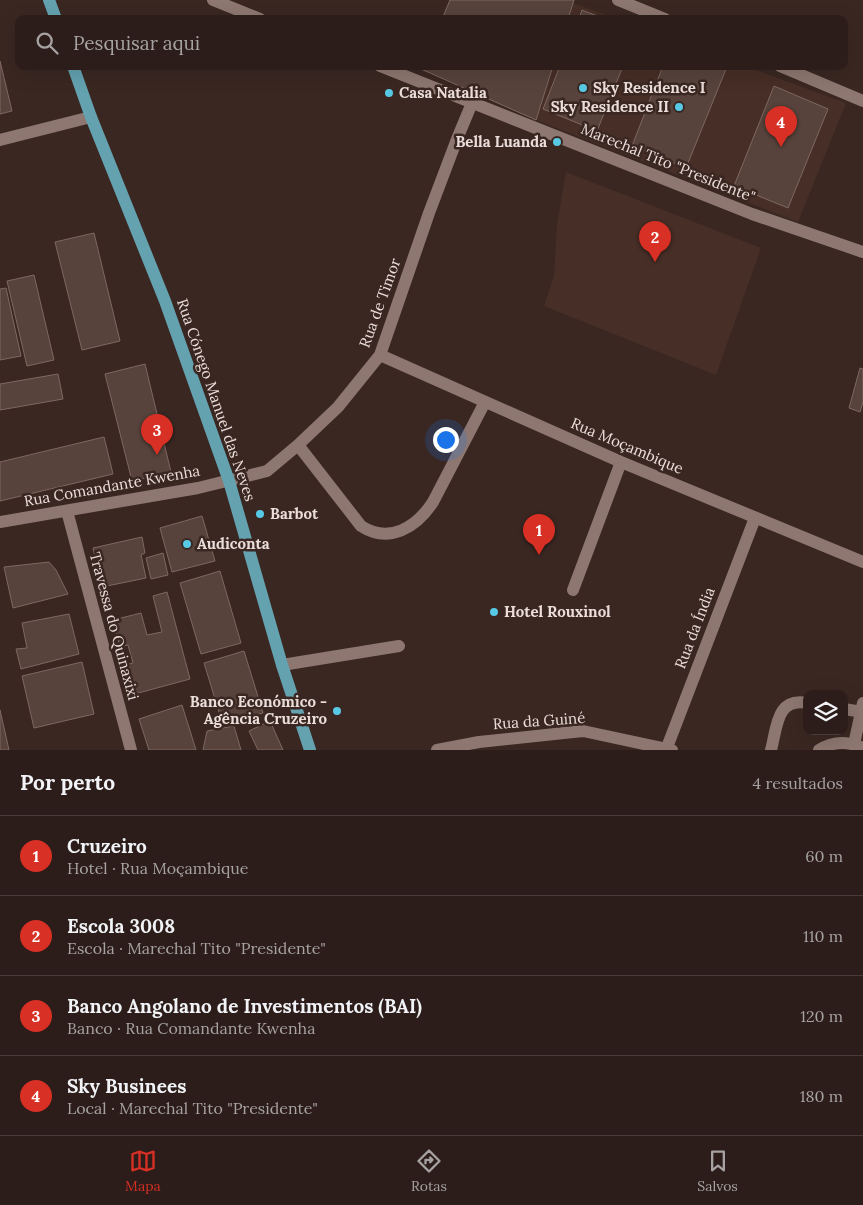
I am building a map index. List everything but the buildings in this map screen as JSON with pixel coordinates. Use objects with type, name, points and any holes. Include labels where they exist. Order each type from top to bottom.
[{"type":"main road","points":[[49,0],[55,15]]},
{"type":"main road","name":"Rua Cónego Manuel das Neves","points":[[74,70],[91,117],[165,301],[229,481],[282,665],[310,750]]},
{"type":"street","points":[[213,0],[250,15]]},
{"type":"street","points":[[618,0],[655,15]]},
{"type":"street","name":"Marechal Tito \"Presidente\"","points":[[390,70],[752,214],[863,252]]},
{"type":"street","points":[[790,70],[863,100]]},
{"type":"street","name":"Rua de Timor","points":[[229,481],[267,471],[338,407],[380,356],[429,213],[456,139],[472,103]]},
{"type":"street","points":[[0,140],[91,117]]},
{"type":"street","name":"Rua Moçambique","points":[[380,356],[621,462],[863,562]]},
{"type":"street","points":[[298,445],[361,526],[372,533],[395,532],[405,529],[425,515],[485,402]]},
{"type":"street","points":[[573,590],[621,462]]},
{"type":"street","name":"Rua Comandante Kwenha","points":[[0,522],[229,481]]},
{"type":"street","name":"Travessa do Quinaxixi","points":[[67,511],[131,750]]},
{"type":"street","name":"Rua da Índia","points":[[668,750],[755,518]]},
{"type":"street","points":[[282,665],[399,646]]},
{"type":"street","points":[[771,750],[781,710],[790,703],[803,702]]},
{"type":"street","points":[[819,750],[839,742],[858,746],[862,709],[848,709]]},
{"type":"street","name":"Rua da Guiné","points":[[438,750],[479,742],[583,731],[668,750]]},
{"type":"shaded area","points":[[573,3],[606,15],[569,15]]},
{"type":"shaded area","points":[[552,70],[756,70],[846,103],[798,222],[536,120]]},
{"type":"shaded area","points":[[566,172],[761,248],[716,375],[544,306],[554,276],[557,224]]},
{"type":"place","name":"Sky Residence I","points":[[583,88]]},
{"type":"place","name":"Casa Natalia","points":[[389,93]]},
{"type":"place","name":"Sky Residence II","points":[[679,107]]},
{"type":"place","name":"Bella Luanda","points":[[557,142]]},
{"type":"place","name":"Sky Businees","points":[[781,147]]},
{"type":"place","name":"Escola 3008","points":[[655,262]]},
{"type":"place","name":"Banco Angolano de Investimentos (BAI)","points":[[157,455]]},
{"type":"place","name":"Barbot","points":[[260,514]]},
{"type":"place","name":"Audiconta","points":[[187,544]]},
{"type":"place","name":"Cruzeiro","points":[[539,555]]},
{"type":"place","name":"Hotel Rouxinol","points":[[494,612]]},
{"type":"place","name":"Banco Económico - Agência Cruzeiro","points":[[337,711]]}]
